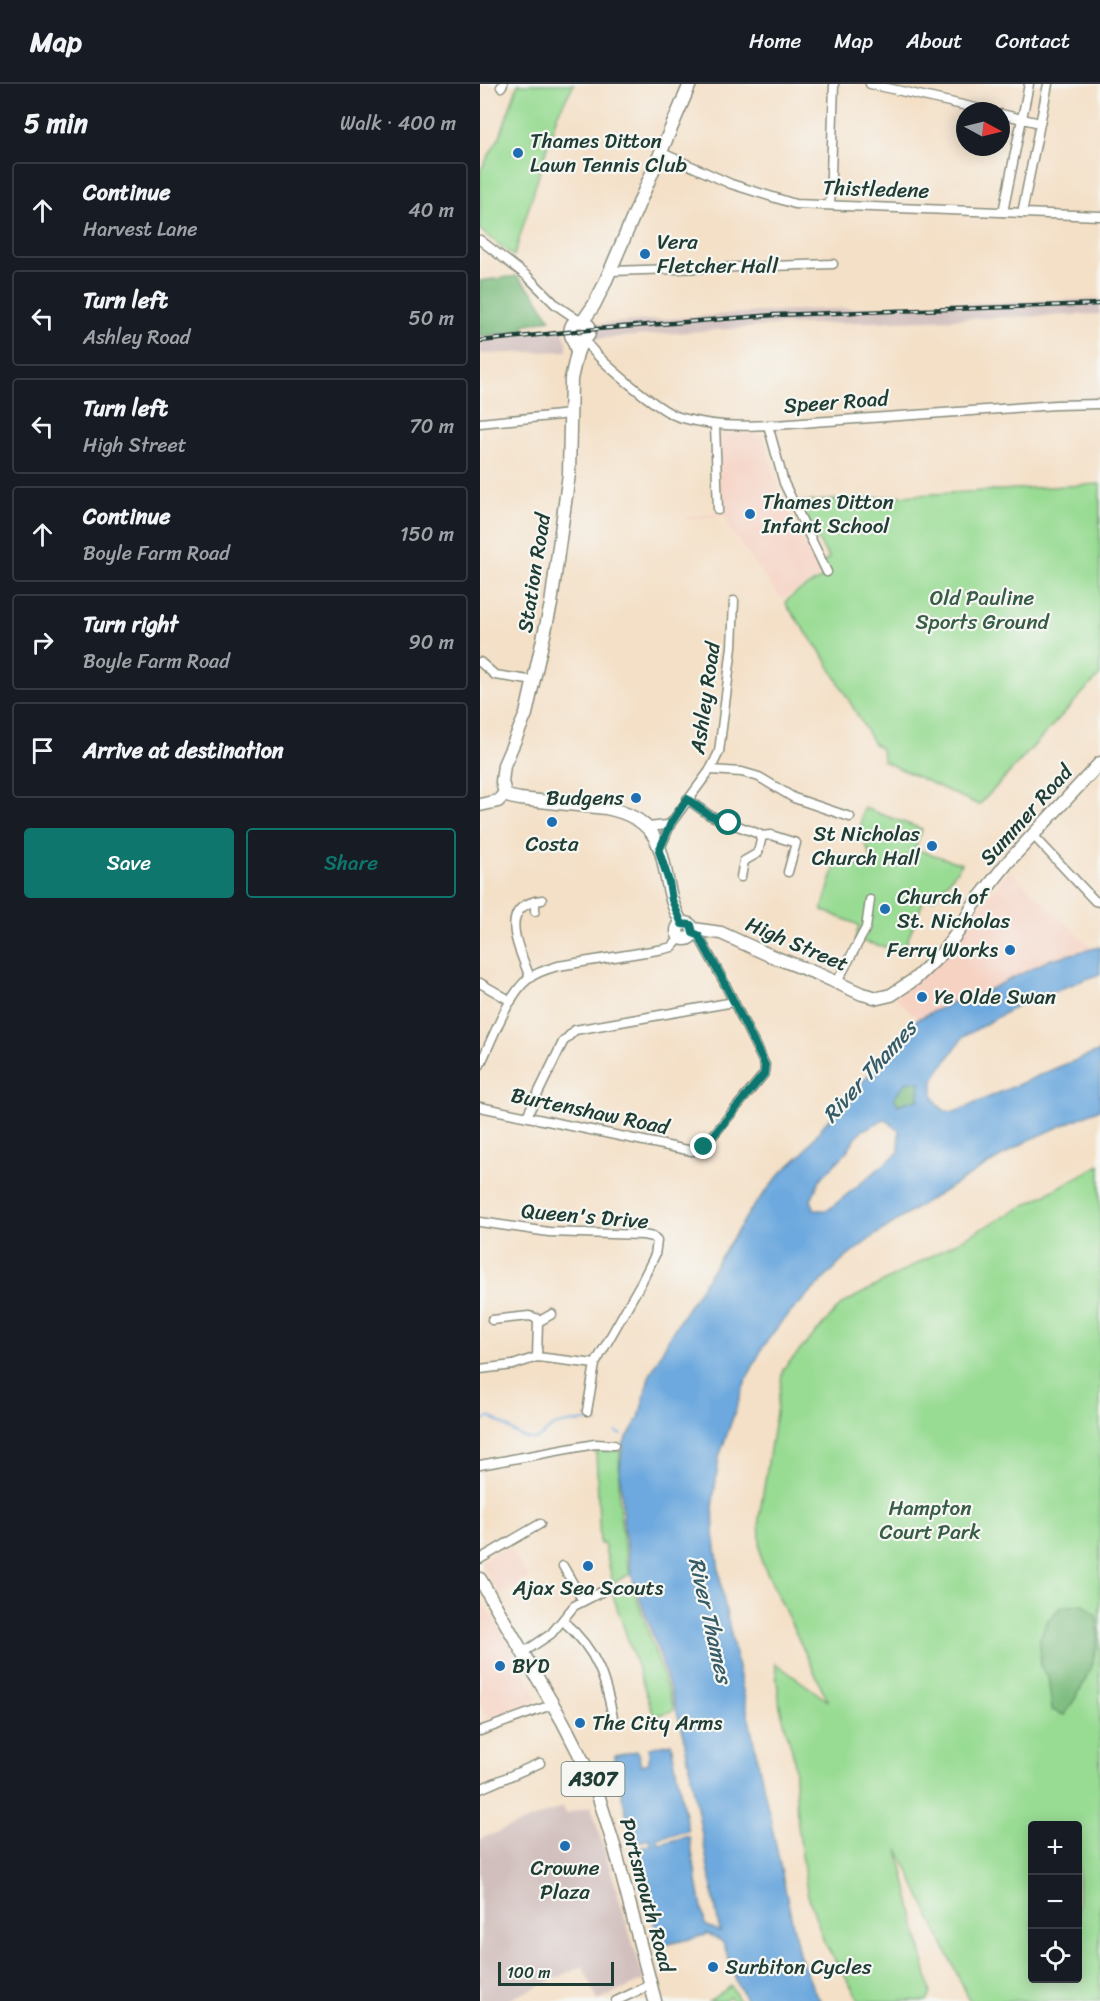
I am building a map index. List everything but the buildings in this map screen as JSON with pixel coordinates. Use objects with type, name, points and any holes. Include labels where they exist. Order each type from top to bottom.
[{"type":"main road","points":[[577,323],[589,326],[590,331],[580,344],[569,333],[577,323],[594,305],[690,84]]},
{"type":"main road","name":"Station Road","points":[[505,794],[502,782],[504,765],[522,725],[535,681],[550,604],[567,495],[571,379],[580,344]]},
{"type":"main road","name":"Summer Road","points":[[885,997],[915,979],[942,953],[960,929],[973,906],[1032,834],[1100,763]]},
{"type":"main road","points":[[480,805],[498,801],[505,794],[510,797],[620,811],[635,816],[648,827],[659,851],[672,900],[687,931]]},
{"type":"main road","name":"High Street","points":[[687,931],[707,929],[721,933],[769,956],[862,994],[878,998],[885,997]]},
{"type":"main road","name":"Portsmouth Road","points":[[480,1579],[485,1600],[524,1652],[554,1704],[578,1749],[603,1808],[655,2001]]},
{"type":"street","points":[[830,205],[834,84]]},
{"type":"street","points":[[870,84],[956,104]]},
{"type":"street","points":[[1003,212],[1029,84]]},
{"type":"street","points":[[1022,213],[1048,84]]},
{"type":"street","points":[[1010,116],[1040,123]]},
{"type":"street","name":"Thistledene","points":[[660,152],[731,184],[795,204],[1100,216]]},
{"type":"street","points":[[480,240],[527,276],[577,323]]},
{"type":"street","points":[[610,271],[833,264]]},
{"type":"street","points":[[580,344],[596,355]]},
{"type":"street","name":"Speer Road","points":[[580,344],[658,407],[679,417],[715,425],[768,425],[1100,404]]},
{"type":"street","points":[[480,423],[570,414]]},
{"type":"street","points":[[715,425],[715,504]]},
{"type":"street","points":[[768,425],[783,483],[827,572]]},
{"type":"street","name":"Ashley Road","points":[[659,851],[671,823],[711,770],[719,752],[732,647],[734,601]]},
{"type":"street","points":[[480,662],[495,675],[535,681]]},
{"type":"street","points":[[711,770],[742,772],[759,777],[794,798],[850,817]]},
{"type":"street","points":[[687,799],[709,815],[753,831],[760,836],[771,835],[796,843],[788,872]]},
{"type":"street","points":[[648,827],[671,823]]},
{"type":"street","points":[[1032,834],[1095,901],[1100,902]]},
{"type":"street","points":[[741,878],[744,861],[758,853],[760,836]]},
{"type":"street","points":[[837,982],[866,928],[870,900]]},
{"type":"street","points":[[530,978],[515,933],[514,922],[516,912],[521,907],[538,901],[535,911]]},
{"type":"street","points":[[480,1065],[511,1001],[518,989],[530,978],[558,966],[664,950],[672,947],[687,931],[698,935],[734,1002],[575,1030],[563,1042],[527,1116]]},
{"type":"street","points":[[480,983],[511,1001]]},
{"type":"street","name":"Burtenshaw Road","points":[[480,1107],[698,1152],[765,1071],[760,1052],[734,1002]]},
{"type":"street","name":"Queen's Drive","points":[[480,1222],[549,1232],[643,1235],[653,1237],[657,1241],[654,1255],[642,1281],[595,1364]]},
{"type":"street","points":[[538,1322],[552,1314]]},
{"type":"street","points":[[492,1320],[536,1318],[538,1322],[537,1357]]},
{"type":"street","points":[[480,1369],[513,1365],[537,1357],[595,1364],[587,1412]]},
{"type":"street","points":[[480,1465],[595,1444],[614,1445]]},
{"type":"street","points":[[480,1559],[540,1524]]},
{"type":"street","points":[[563,1566],[583,1601]]},
{"type":"street","points":[[524,1652],[551,1634],[574,1606],[609,1588]]},
{"type":"street","points":[[563,1621],[580,1635],[591,1651],[607,1688],[614,1723]]},
{"type":"street","points":[[480,1719],[482,1730],[554,1704]]},
{"type":"street","points":[[480,1789],[540,1763]]},
{"type":"street","points":[[616,2001],[650,1985]]},
{"type":"shaded area","points":[[1100,299],[1100,314],[785,325],[593,339],[598,324],[774,311]]},
{"type":"shaded area","points":[[561,327],[567,342],[567,351],[480,354],[480,336]]},
{"type":"shaded area","name":"Thames Ditton Infant School","points":[[762,433],[782,499],[821,575],[783,598],[778,595],[727,526],[725,516],[686,519],[686,517],[721,513],[717,435]]},
{"type":"shaded area","points":[[1009,870],[1094,949],[1051,959],[958,1005],[955,1001],[918,1019],[895,997],[932,968]]},
{"type":"shaded area","points":[[509,1547],[529,1578],[499,1596],[480,1562]]},
{"type":"shaded area","points":[[484,1604],[521,1662],[537,1699],[488,1719],[480,1702],[480,1606]]},
{"type":"shaded area","points":[[591,1806],[644,1980],[598,2001],[583,1966],[506,2001],[480,2001],[480,1839],[563,1807],[566,1814]]},
{"type":"green space","name":"Thames Ditton Lawn Tennis Club","points":[[518,84],[574,84],[557,115],[514,256],[480,230],[480,171],[500,136]]},
{"type":"green space","points":[[517,276],[535,295],[550,319],[524,325],[524,331],[480,336],[480,281]]},
{"type":"green space","name":"Old Pauline Sports Ground","points":[[1100,484],[1100,675],[979,805],[883,761],[882,750],[874,744],[824,657],[787,606],[786,601],[797,592],[824,577],[818,567],[829,558],[799,502]]},
{"type":"green space","points":[[864,808],[922,829],[915,849],[962,864],[934,899],[925,897],[903,951],[855,940],[859,925],[822,910],[837,860],[875,871],[862,832]]},
{"type":"green space","points":[[908,1081],[920,1081],[919,1100],[897,1105],[893,1097]]},
{"type":"green space","name":"Hampton Court Park","points":[[1100,1165],[1100,2001],[970,2001],[898,1849],[931,1994],[927,2001],[860,2001],[824,1942],[807,1892],[797,1817],[794,1758],[780,1707],[775,1663],[828,1701],[761,1560],[759,1518],[783,1369],[842,1304]]},
{"type":"green space","points":[[596,1450],[620,1450],[620,1512],[630,1574],[613,1583],[604,1544],[600,1544]]},
{"type":"green space","points":[[632,1583],[673,1706],[673,1711],[654,1716],[613,1596],[613,1593]]},
{"type":"green space","points":[[1084,1604],[1096,1615],[1098,1632],[1096,1648],[1086,1679],[1064,1715],[1052,1710],[1048,1677],[1040,1666],[1040,1638],[1048,1620],[1061,1607]]},
{"type":"green space","points":[[731,1986],[740,2001],[733,2001],[730,1997],[724,2001],[709,2001]]},
{"type":"water","name":"River Thames","points":[[1100,947],[1100,974],[1020,1004],[963,1037],[933,1080],[933,1094],[938,1105],[945,1111],[955,1112],[1100,1051],[1100,1109],[1027,1141],[924,1203],[875,1235],[843,1260],[782,1321],[764,1345],[746,1380],[719,1457],[713,1502],[714,1533],[722,1592],[799,1954],[815,1993],[821,2001],[747,2001],[736,1981],[723,1942],[707,1933],[660,1946],[636,1849],[651,1845],[650,1839],[633,1843],[616,1769],[615,1756],[637,1751],[641,1765],[649,1763],[649,1748],[671,1743],[688,1831],[657,1838],[659,1844],[689,1836],[705,1925],[720,1932],[683,1732],[632,1576],[624,1531],[620,1469],[623,1444],[639,1418],[649,1377],[671,1334],[750,1211],[891,1050],[902,1033],[918,1019],[955,1001],[958,1005],[1051,959]],"holes":[[[908,1081],[920,1082],[919,1100],[898,1105],[894,1097]],[[885,1119],[899,1131],[899,1152],[828,1210],[815,1210],[811,1200],[820,1179],[843,1156],[861,1131]]]},
{"type":"waterway","points":[[480,1422],[489,1417],[525,1438],[535,1439],[560,1425],[593,1420],[598,1423]]},
{"type":"waterway","points":[[616,1432],[622,1435]]},
{"type":"railway","points":[[480,341],[774,315],[1100,304]]},
{"type":"place","name":"Thames Ditton Lawn Tennis Club","points":[[518,153]]},
{"type":"place","name":"Vera Fletcher Hall","points":[[645,254]]},
{"type":"place","name":"Thames Ditton Infant School","points":[[750,514]]},
{"type":"place","name":"Budgens","points":[[636,798]]},
{"type":"place","name":"Costa","points":[[552,822]]},
{"type":"place","name":"St Nicholas Church Hall","points":[[932,846]]},
{"type":"place","name":"Church of St. Nicholas","points":[[885,909]]},
{"type":"place","name":"Ferry Works","points":[[1010,950]]},
{"type":"place","name":"Ye Olde Swan","points":[[922,997]]},
{"type":"place","name":"Ajax Sea Scouts","points":[[588,1566]]},
{"type":"place","name":"BYD","points":[[500,1666]]},
{"type":"place","name":"The City Arms","points":[[580,1723]]},
{"type":"place","name":"Crowne Plaza","points":[[565,1846]]},
{"type":"place","name":"Surbiton Cycles","points":[[713,1967]]},
{"type":"route","points":[[704,1147],[764,1074],[765,1065],[701,940],[693,933],[691,925],[682,924],[676,914],[659,851],[671,823],[687,799],[709,815],[729,823]]}]
